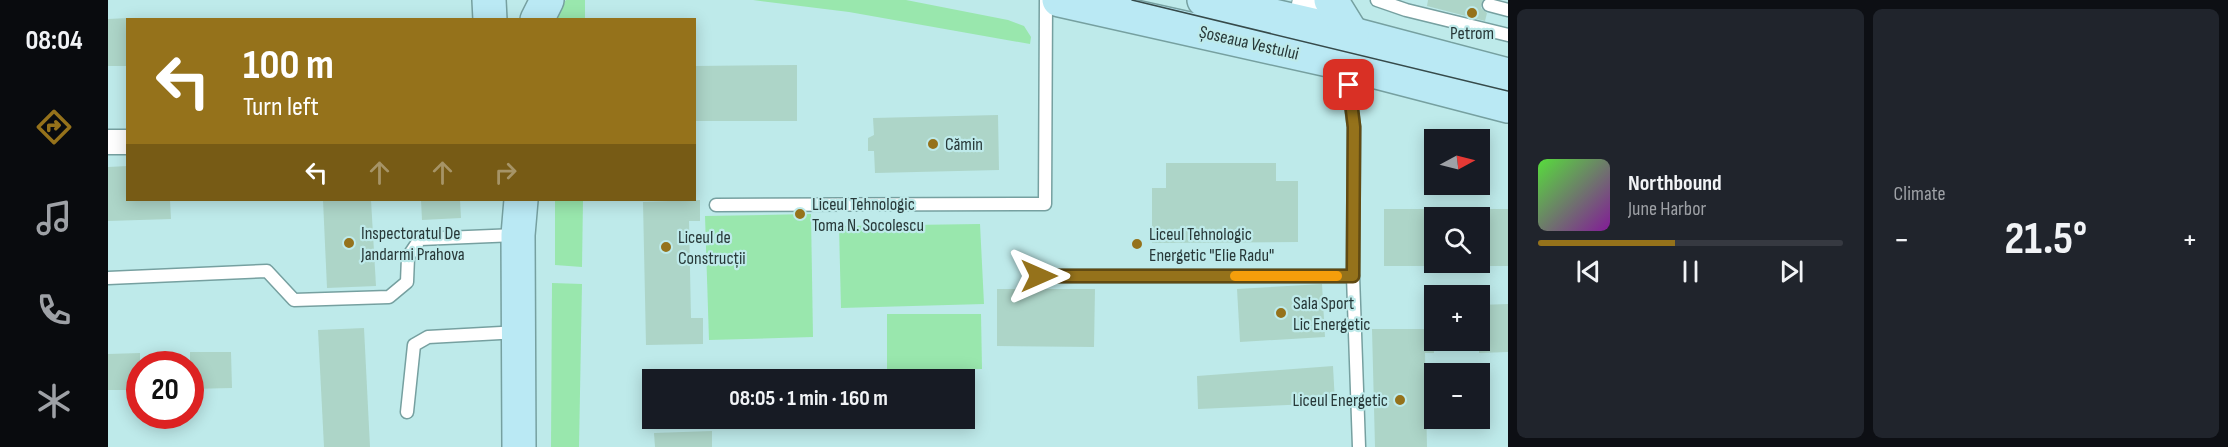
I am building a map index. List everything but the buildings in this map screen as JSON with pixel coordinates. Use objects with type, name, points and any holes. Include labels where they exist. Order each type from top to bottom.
[{"type":"main road","points":[[529,0],[529,18]]},
{"type":"main road","points":[[538,18],[547,0]]},
{"type":"main road","name":"Șoseaua Vestului","points":[[1059,0],[1304,26]]},
{"type":"main road","name":"Șoseaua Vestului","points":[[1204,0],[1272,7],[1349,48],[1508,106]]},
{"type":"main road","points":[[1331,0],[1349,48]]},
{"type":"main road","name":"Șoseaua Vestului","points":[[1349,48],[1508,75]]},
{"type":"main road","points":[[512,201],[518,235]]},
{"type":"main road","points":[[519,447],[518,235],[521,201]]},
{"type":"street","points":[[108,142],[126,142]]},
{"type":"lane","points":[[716,205],[1045,204],[1046,0]]},
{"type":"lane","points":[[1377,0],[1406,10],[1508,35]]},
{"type":"lane","points":[[1490,5],[1508,10]]},
{"type":"lane","points":[[1349,48],[1354,127],[1353,276],[1359,447]]},
{"type":"lane","points":[[108,278],[267,271],[294,300],[389,297],[408,282],[408,257],[420,239],[518,235]]},
{"type":"lane","points":[[1039,276],[1353,276]]},
{"type":"lane","points":[[407,412],[414,345],[428,337],[519,332]]},
{"type":"green space","points":[[566,0],[585,0],[585,18],[556,18],[558,9]]},
{"type":"green space","points":[[753,0],[906,0],[1008,20],[1024,26],[1031,37],[1030,44],[849,12]]},
{"type":"green space","points":[[555,201],[583,201],[582,267],[555,265]]},
{"type":"green space","points":[[811,214],[813,337],[709,340],[705,216]]},
{"type":"green space","points":[[980,224],[984,304],[841,308],[839,226]]},
{"type":"green space","points":[[552,283],[582,284],[579,447],[551,447]]},
{"type":"green space","points":[[887,314],[981,314],[982,369],[887,369]]},
{"type":"tram line","points":[[1132,0],[1508,91]]},
{"type":"slow traffic","points":[[1235,276],[1337,276]]},
{"type":"place","name":"Petrom","points":[[1472,13]]},
{"type":"place","name":"Cămin","points":[[933,144]]},
{"type":"place","name":"Liceul Tehnologic Toma N. Socolescu","points":[[800,214]]},
{"type":"place","name":"Inspectoratul De Jandarmi Prahova","points":[[349,243]]},
{"type":"place","name":"Liceul Tehnologic Energetic \"Elie Radu\"","points":[[1137,244]]},
{"type":"place","name":"Liceul de Construcții","points":[[666,247]]},
{"type":"place","name":"Sala Sport Lic Energetic","points":[[1281,313]]},
{"type":"place","name":"Liceul Energetic","points":[[1400,400]]},
{"type":"route","points":[[1039,276],[1353,276],[1354,127],[1349,85]]}]
